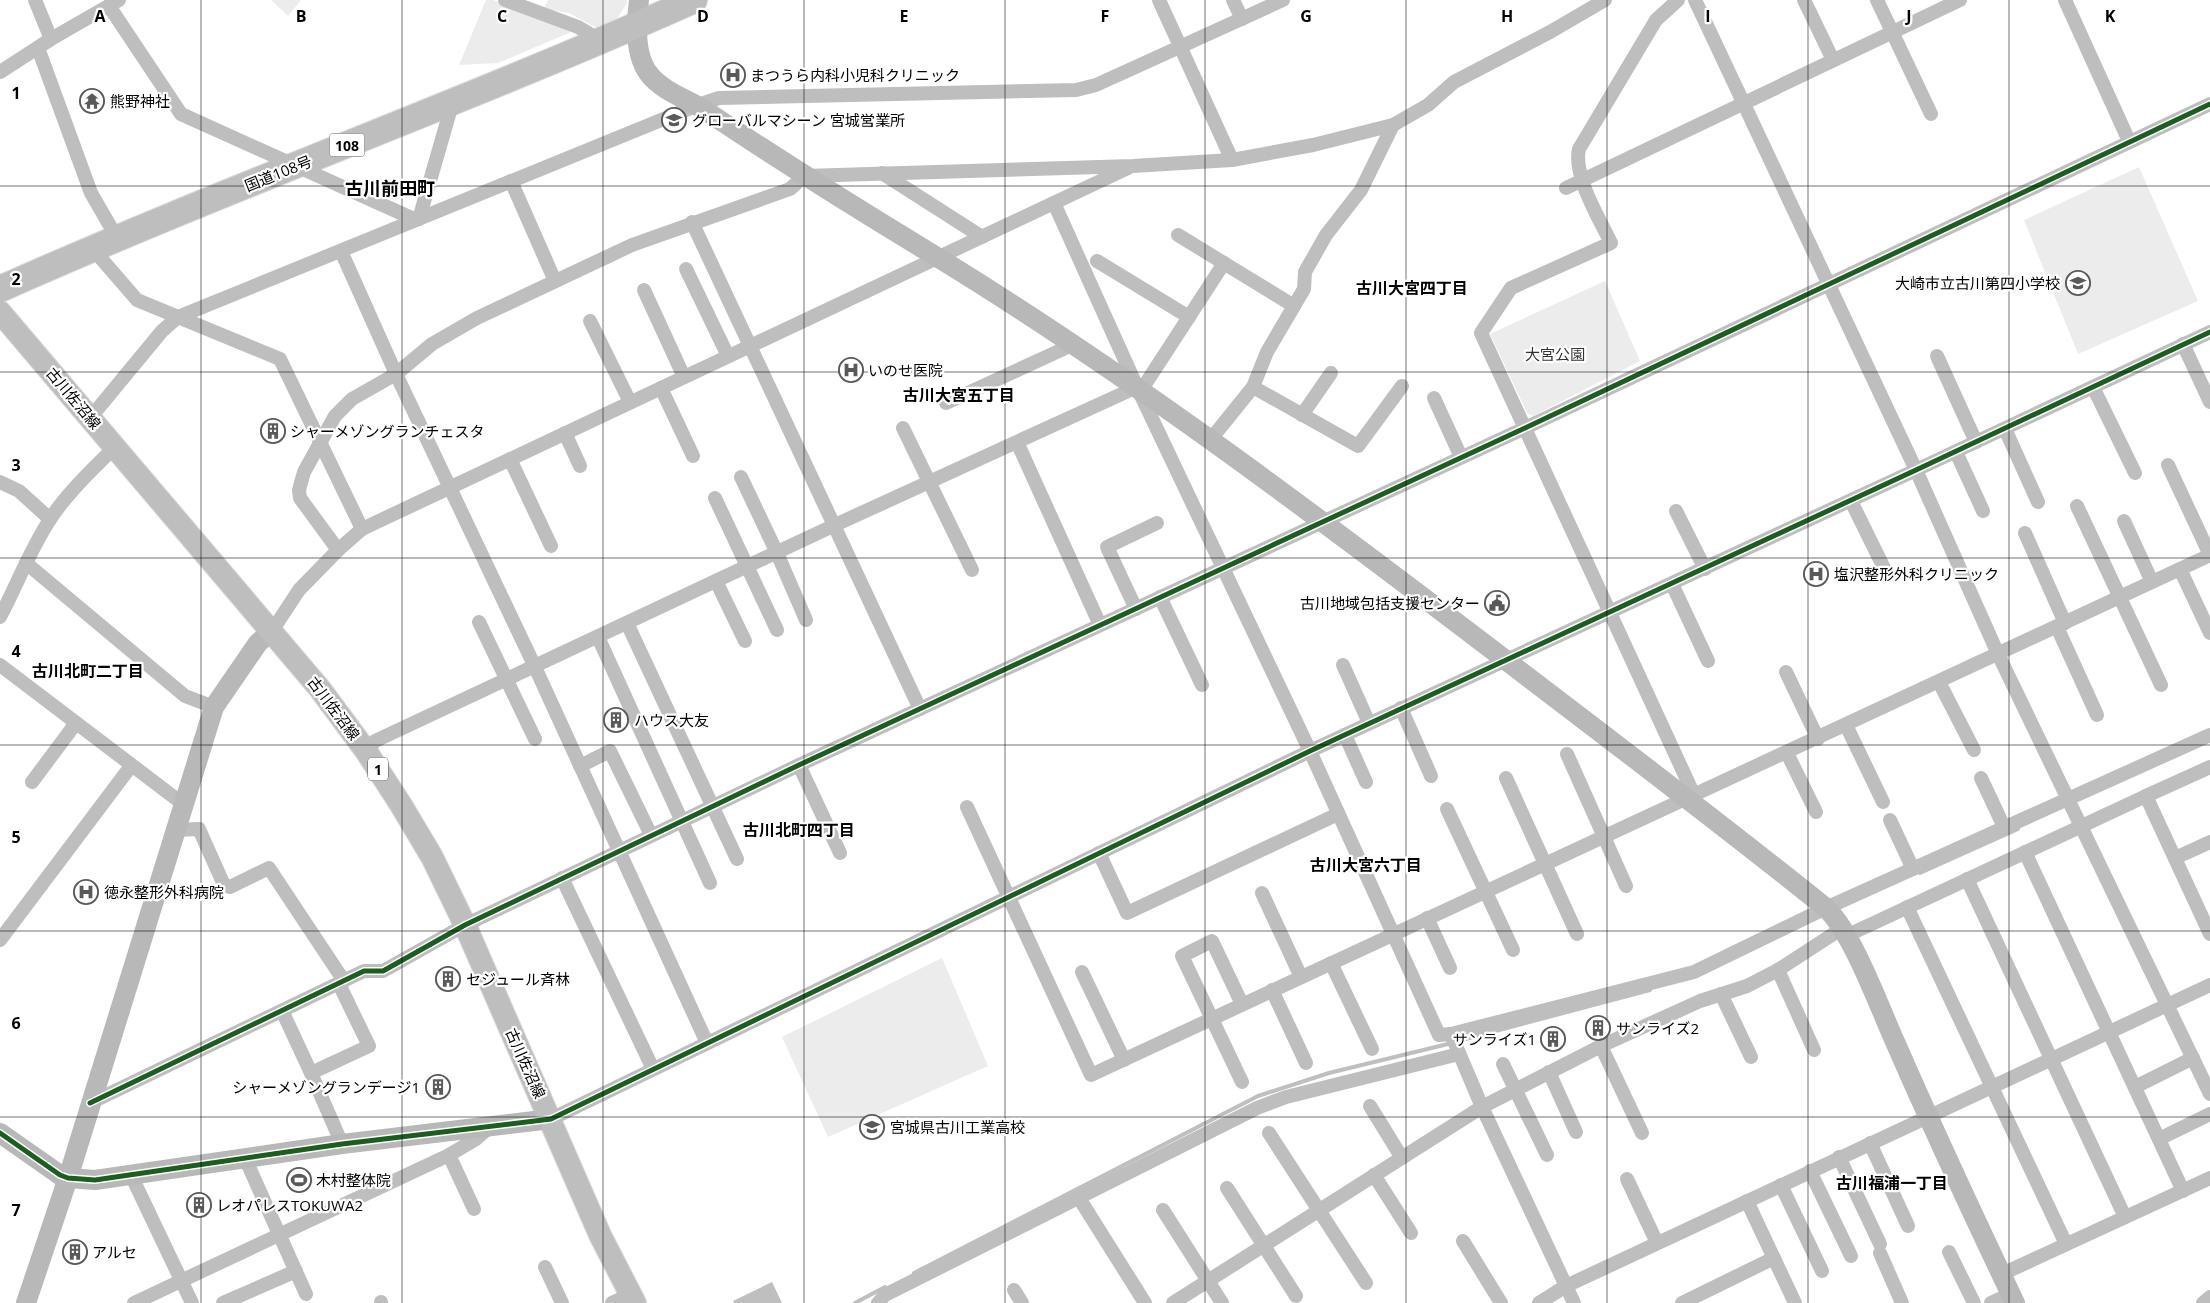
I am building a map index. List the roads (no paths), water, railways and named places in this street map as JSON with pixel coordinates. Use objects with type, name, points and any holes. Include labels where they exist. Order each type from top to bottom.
[{"type":"highway","name":"国道108号","points":[[0,289],[92,248],[636,26],[694,0]]},
{"type":"main road","name":"古川佐沼線","points":[[0,312],[320,689],[366,751],[402,805],[432,857],[466,925],[551,1119],[626,1300]]},
{"type":"street","points":[[35,0],[51,39]]},
{"type":"street","points":[[505,0],[578,27],[600,40]]},
{"type":"street","points":[[639,0],[636,26],[640,50],[646,71],[659,84],[698,105],[804,176],[938,257],[1138,388],[1211,439],[1690,797],[1836,921],[2013,1298],[1991,1303]]},
{"type":"street","points":[[1159,0],[1232,160]]},
{"type":"street","points":[[1233,0],[1242,19]]},
{"type":"street","points":[[91,417],[162,331],[178,318],[698,105],[719,98],[1076,90],[1096,85],[1283,0]]},
{"type":"street","points":[[338,550],[300,498],[299,490],[304,472],[335,416],[352,400],[396,374],[432,344],[477,318],[632,245],[692,222],[790,189],[804,176],[1133,166],[1232,160],[1313,145],[1393,125],[1428,104],[1454,82],[1550,32],[1605,0]]},
{"type":"street","points":[[1678,0],[1656,20],[1579,149],[1577,164],[1582,180],[1610,243],[1511,288],[1481,333],[1610,613],[1690,797]]},
{"type":"street","points":[[1695,0],[1916,470],[1998,654],[2210,1094]]},
{"type":"street","points":[[1804,0],[1833,60]]},
{"type":"street","points":[[1877,0],[1931,114]]},
{"type":"street","points":[[2065,0],[2128,142]]},
{"type":"street","points":[[1566,188],[1954,1]]},
{"type":"street","points":[[1,68],[114,3],[181,114],[417,219]]},
{"type":"street","points":[[38,48],[91,193],[117,238]]},
{"type":"street","points":[[417,219],[453,101]]},
{"type":"street","points":[[90,1104],[364,971],[383,972],[466,925],[682,820],[1324,522],[2210,104]]},
{"type":"street","points":[[1211,439],[1253,387],[1267,352],[1304,289],[1305,272],[1326,235],[1361,190],[1393,125]]},
{"type":"street","points":[[26,1303],[68,1178],[214,707],[258,643],[272,631],[299,590],[338,550],[362,529],[1133,166]]},
{"type":"street","points":[[882,174],[982,236]]},
{"type":"street","points":[[511,181],[555,281]]},
{"type":"street","points":[[1054,203],[1138,388],[1310,751],[1439,1035],[1451,1034],[1694,972],[1836,921],[1907,907],[2210,767]]},
{"type":"street","points":[[692,222],[920,709]]},
{"type":"street","points":[[1178,236],[1294,306]]},
{"type":"street","points":[[92,248],[137,300],[280,359],[362,529]]},
{"type":"street","points":[[341,251],[396,374],[535,666],[707,1043]]},
{"type":"street","points":[[1096,260],[1189,317]]},
{"type":"street","points":[[366,751],[375,741],[835,525],[1138,388],[1146,383],[1224,264]]},
{"type":"street","points":[[686,269],[728,356]]},
{"type":"street","points":[[644,290],[684,377]]},
{"type":"street","points":[[590,321],[630,402]]},
{"type":"street","points":[[0,1133],[45,1166],[68,1178],[95,1180],[342,1144],[493,1124],[551,1119],[1345,734],[1705,569],[2210,332]]},
{"type":"street","points":[[2183,344],[2210,402]]},
{"type":"street","points":[[946,403],[1072,345]]},
{"type":"street","points":[[1937,356],[1976,442]]},
{"type":"street","points":[[1302,415],[1331,373]]},
{"type":"street","points":[[1253,387],[1358,446],[1402,386]]},
{"type":"street","points":[[2093,387],[2135,474]]},
{"type":"street","points":[[661,388],[693,456]]},
{"type":"street","points":[[1434,398],[1461,457]]},
{"type":"street","points":[[903,428],[972,570]]},
{"type":"street","points":[[2005,428],[2038,502]]},
{"type":"street","points":[[565,434],[580,466]]},
{"type":"street","points":[[1017,442],[1100,625]]},
{"type":"street","points":[[0,617],[50,519],[78,485],[116,447]]},
{"type":"street","points":[[1956,452],[1983,511]]},
{"type":"street","points":[[510,459],[552,546]]},
{"type":"street","points":[[967,806],[1091,1075],[1604,836],[1846,726],[2210,555],[2168,465]]},
{"type":"street","points":[[741,477],[806,620]]},
{"type":"street","points":[[0,482],[19,491],[50,519]]},
{"type":"street","points":[[715,498],[777,630]]},
{"type":"street","points":[[1851,501],[1885,570]]},
{"type":"street","points":[[2077,506],[2161,685]]},
{"type":"street","points":[[1676,511],[1705,569]]},
{"type":"street","points":[[2124,521],[2152,582]]},
{"type":"street","points":[[1136,609],[1107,547],[1157,523]]},
{"type":"street","points":[[2025,533],[2098,715]]},
{"type":"street","points":[[26,563],[185,696],[214,707]]},
{"type":"street","points":[[2180,569],[2210,634]]},
{"type":"street","points":[[716,581],[745,641]]},
{"type":"street","points":[[1672,584],[1708,660]]},
{"type":"street","points":[[1160,597],[1202,685]]},
{"type":"street","points":[[479,622],[534,739]]},
{"type":"street","points":[[627,623],[737,860]]},
{"type":"street","points":[[598,637],[710,883]]},
{"type":"street","points":[[0,665],[183,804]]},
{"type":"street","points":[[1343,666],[1369,723]]},
{"type":"street","points":[[1786,672],[1818,739]]},
{"type":"street","points":[[1939,682],[1974,750]]},
{"type":"street","points":[[1401,708],[1431,776]]},
{"type":"street","points":[[32,782],[76,723]]},
{"type":"street","points":[[1846,726],[1883,802]]},
{"type":"street","points":[[1345,734],[1366,782]]},
{"type":"street","points":[[1173,1303],[1482,1107],[1601,1046],[1700,1001],[1747,986],[1778,970],[1836,921],[1913,869],[2210,735]]},
{"type":"street","points":[[580,766],[610,751],[651,835]]},
{"type":"street","points":[[1787,753],[1816,812]]},
{"type":"street","points":[[1567,754],[1626,886]]},
{"type":"street","points":[[798,765],[840,853]]},
{"type":"street","points":[[0,940],[131,766]]},
{"type":"street","points":[[1506,778],[1577,934]]},
{"type":"street","points":[[1981,778],[2004,827]]},
{"type":"street","points":[[2146,796],[2210,934]]},
{"type":"street","points":[[1447,809],[1514,950]]},
{"type":"street","points":[[1099,853],[1127,913],[1338,814]]},
{"type":"street","points":[[1890,820],[1913,869]]},
{"type":"street","points":[[175,830],[199,829],[224,885],[230,887],[270,868],[341,982],[369,1046],[311,1073]]},
{"type":"street","points":[[2174,858],[2210,842]]},
{"type":"street","points":[[2025,852],[2183,1190]]},
{"type":"street","points":[[562,878],[653,1069]]},
{"type":"street","points":[[1966,880],[2125,1217]]},
{"type":"street","points":[[1262,893],[1301,977]]},
{"type":"street","points":[[1907,907],[2066,1244]]},
{"type":"street","points":[[1427,918],[1450,968]]},
{"type":"street","points":[[1242,1004],[1212,941],[1182,956],[1242,1082]]},
{"type":"street","points":[[1331,963],[1372,1049]]},
{"type":"street","points":[[1778,970],[1814,1050]]},
{"type":"street","points":[[1082,972],[1124,1060]]},
{"type":"street","points":[[1539,1303],[1566,1286],[2210,985]]},
{"type":"street","points":[[1272,990],[1306,1063]]},
{"type":"street","points":[[1721,994],[1751,1057]]},
{"type":"street","points":[[285,1017],[342,1144]]},
{"type":"street","points":[[1451,1034],[1482,1107],[1574,1303]]},
{"type":"street","points":[[1601,1046],[1642,1133]]},
{"type":"street","points":[[878,1303],[885,1295],[1264,1105],[1286,1097],[1458,1052]]},
{"type":"street","points":[[2135,1087],[2193,1058]]},
{"type":"street","points":[[1503,1064],[1548,1156]]},
{"type":"street","points":[[1550,1072],[1576,1132]]},
{"type":"street","points":[[1370,1106],[1402,1158]]},
{"type":"street","points":[[2159,1139],[2210,1114]]},
{"type":"street","points":[[134,1303],[449,1155],[476,1139],[493,1124]]},
{"type":"street","points":[[1269,1133],[1366,1284]]},
{"type":"street","points":[[1870,1143],[1908,1226]]},
{"type":"street","points":[[449,1155],[474,1209]]},
{"type":"street","points":[[1839,1157],[1880,1248],[1902,1303]]},
{"type":"street","points":[[245,1158],[306,1294]]},
{"type":"street","points":[[1810,1171],[1851,1256]]},
{"type":"street","points":[[131,1175],[192,1303]]},
{"type":"street","points":[[1374,1175],[1411,1233]]},
{"type":"street","points":[[2002,1274],[2210,1178]]},
{"type":"street","points":[[1627,1179],[1657,1243]]},
{"type":"street","points":[[1781,1185],[1822,1271]]},
{"type":"street","points":[[1227,1188],[1296,1296]]},
{"type":"street","points":[[1079,1198],[1145,1303]]},
{"type":"street","points":[[1747,1201],[1795,1303]]},
{"type":"street","points":[[1163,1210],[1222,1303]]},
{"type":"street","points":[[1463,1241],[1501,1303]]},
{"type":"street","points":[[1949,1252],[1974,1303]]},
{"type":"street","points":[[1682,1303],[1774,1258]]},
{"type":"street","points":[[545,1267],[562,1303]]},
{"type":"street","points":[[223,1303],[296,1270]]},
{"type":"street","points":[[1014,1290],[1022,1303]]},
{"type":"street","points":[[2203,1303],[2210,1297]]},
{"type":"waterway","points":[[1920,873],[2018,829]]},
{"type":"waterway","points":[[1458,1041],[1650,990]]},
{"type":"waterway","points":[[914,1273],[1258,1096],[1329,1073],[1452,1043]]},
{"type":"waterway","points":[[855,1303],[885,1287]]},
{"type":"place","name":"まつうら内科小児科クリニック","points":[[733,75]]},
{"type":"place","name":"熊野神社","points":[[92,101]]},
{"type":"place","name":"グローバルマシーン 宮城営業所","points":[[674,120]]},
{"type":"place","name":"大崎市立古川第四小学校","points":[[2078,283]]},
{"type":"place","name":"いのせ医院","points":[[851,370]]},
{"type":"place","name":"シャーメゾングランチェスタ","points":[[273,431]]},
{"type":"place","name":"塩沢整形外科クリニック","points":[[1816,574]]},
{"type":"place","name":"古川地域包括支援センター","points":[[1497,603]]},
{"type":"place","name":"ハウス大友","points":[[616,720]]},
{"type":"place","name":"徳永整形外科病院","points":[[86,892]]},
{"type":"place","name":"セジュール斉林","points":[[448,979]]},
{"type":"place","name":"サンライズ2","points":[[1598,1028]]},
{"type":"place","name":"サンライズ1","points":[[1553,1039]]},
{"type":"place","name":"シャーメゾングランデージ1","points":[[438,1087]]},
{"type":"place","name":"宮城県古川工業高校","points":[[872,1127]]},
{"type":"place","name":"木村整体院","points":[[299,1180]]},
{"type":"place","name":"レオパレスTOKUWA2","points":[[199,1205]]},
{"type":"place","name":"アルセ","points":[[75,1252]]},
{"type":"district","name":"古川前田町","points":[[390,188]]},
{"type":"district","name":"古川大宮四丁目","points":[[1412,288]]},
{"type":"district","name":"古川大宮五丁目","points":[[959,395]]},
{"type":"district","name":"古川北町二丁目","points":[[88,671]]},
{"type":"district","name":"古川北町四丁目","points":[[799,830]]},
{"type":"district","name":"古川大宮六丁目","points":[[1366,865]]},
{"type":"district","name":"古川福浦一丁目","points":[[1892,1183]]},
{"type":"park label","name":"大宮公園","points":[[1555,354]]}]
